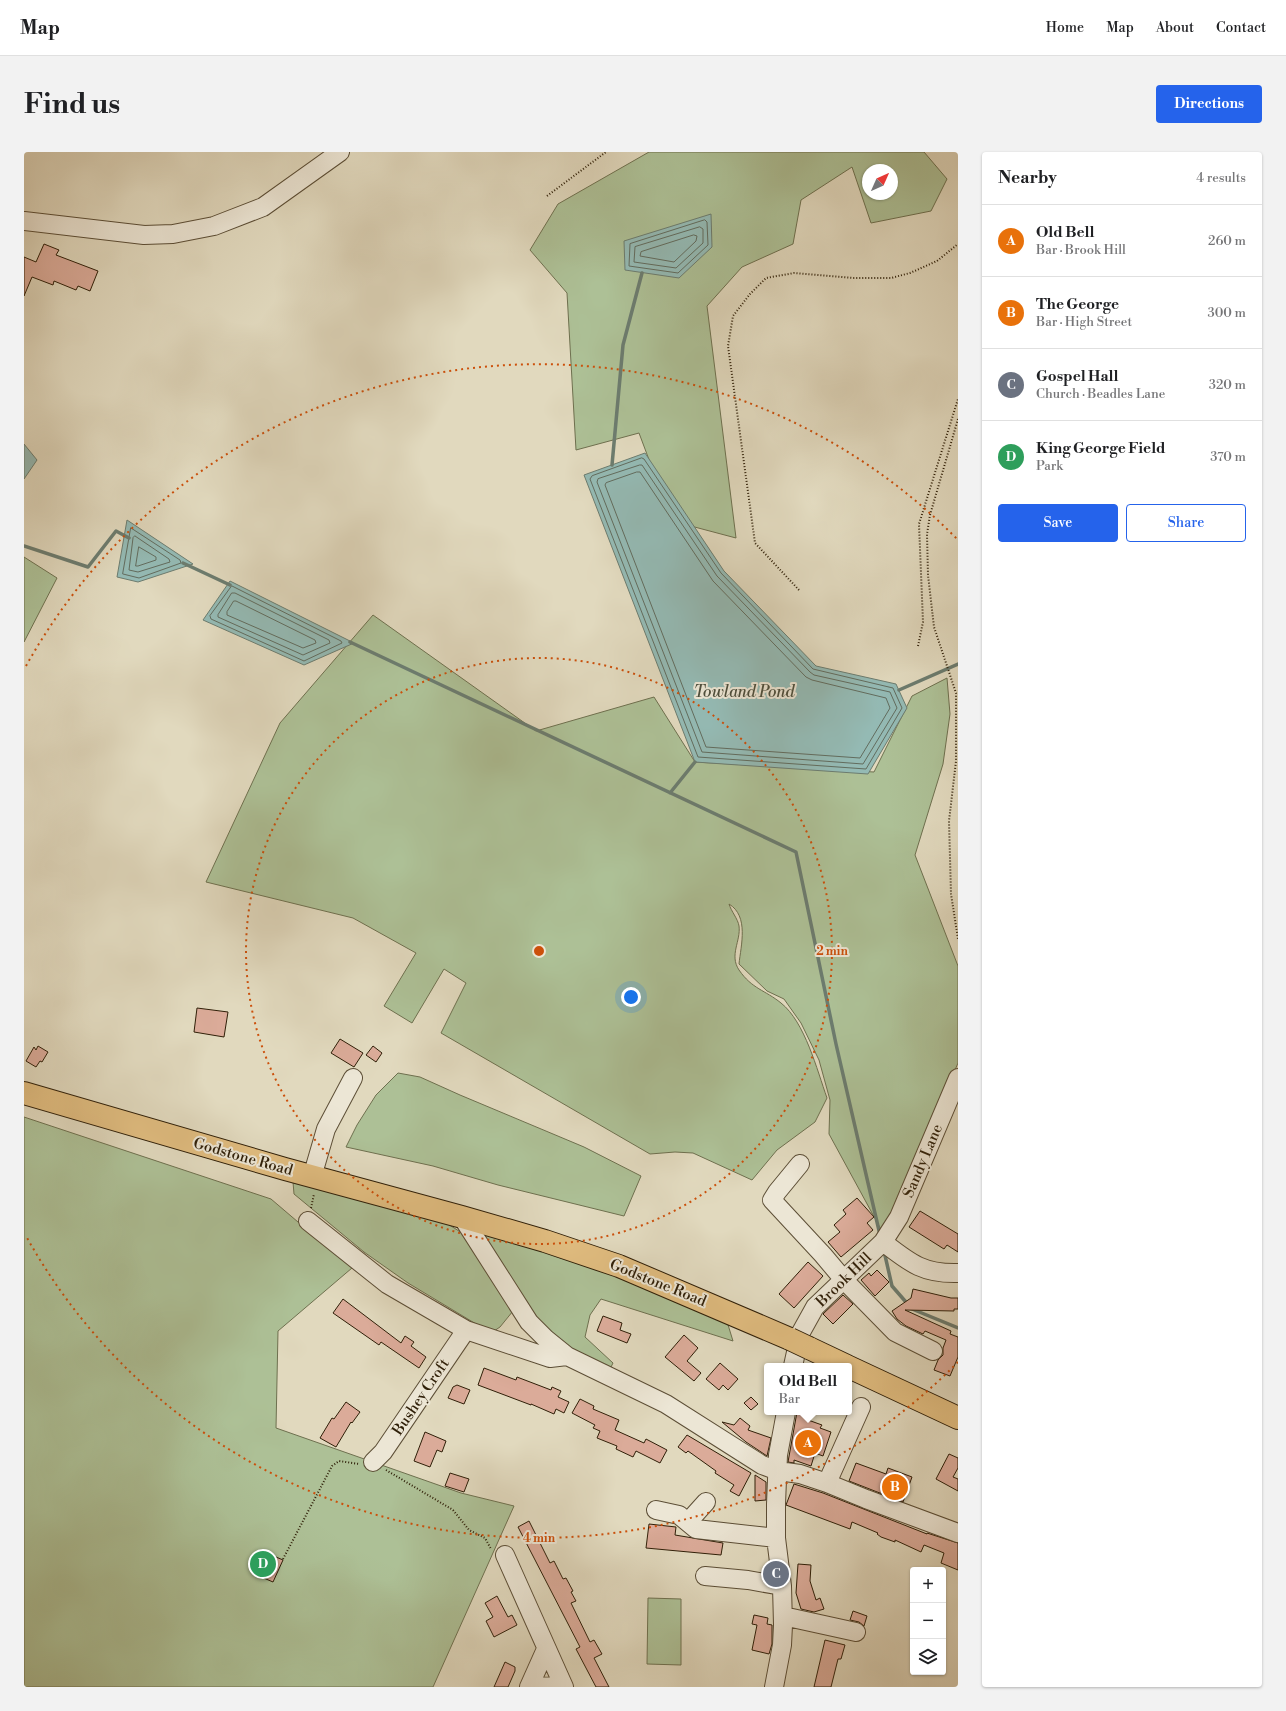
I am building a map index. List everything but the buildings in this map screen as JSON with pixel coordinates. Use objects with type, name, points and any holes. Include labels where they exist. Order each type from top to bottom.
[{"type":"main road","name":"Godstone Road","points":[[24,1093],[312,1177],[545,1241],[619,1266],[800,1343],[842,1363]]},
{"type":"main road","name":"Godstone Road","points":[[852,1368],[958,1418]]},
{"type":"street","points":[[24,221],[144,235],[173,234],[214,226],[263,208],[340,152]]},
{"type":"street","points":[[312,1177],[326,1129],[353,1078]]},
{"type":"street","name":"Sandy Lane","points":[[880,1246],[899,1217],[958,1078]]},
{"type":"street","points":[[800,1164],[772,1200],[824,1255],[844,1280],[895,1332],[933,1352]]},
{"type":"street","points":[[462,1217],[529,1322],[546,1339],[567,1356],[666,1404],[762,1465],[778,1471],[800,1474],[827,1483],[958,1533]]},
{"type":"street","points":[[308,1221],[387,1284],[466,1330],[550,1358],[567,1356]]},
{"type":"street","points":[[880,1246],[922,1269],[944,1274],[958,1273]]},
{"type":"street","name":"Brook Hill","points":[[795,1363],[800,1334],[809,1315],[821,1300],[880,1246]]},
{"type":"street","points":[[501,1341],[517,1333],[529,1322]]},
{"type":"street","name":"Bushey Croft","points":[[372,1462],[383,1452],[466,1330]]},
{"type":"street","points":[[827,1483],[861,1407]]},
{"type":"street","points":[[774,1687],[782,1645],[790,1618],[782,1586],[776,1538],[778,1455],[785,1415]]},
{"type":"street","points":[[688,1522],[706,1502]]},
{"type":"street","points":[[656,1510],[679,1515],[696,1529],[776,1538]]},
{"type":"street","points":[[505,1555],[563,1686],[529,1687],[546,1649]]},
{"type":"street","points":[[705,1576],[748,1580],[782,1586]]},
{"type":"street","points":[[790,1618],[856,1632]]},
{"type":"street","points":[[790,1618],[808,1631],[838,1635]]},
{"type":"path","points":[[547,196],[606,152]]},
{"type":"path","points":[[799,590],[755,543],[728,346],[733,316],[750,294],[766,278],[794,273],[853,278],[891,278],[910,273],[937,261],[958,244]]},
{"type":"path","points":[[918,646],[923,622],[919,524],[958,399]]},
{"type":"path","points":[[958,419],[930,515],[928,530],[928,575],[932,617],[937,638],[956,693],[956,761],[949,821],[951,894],[958,939]]},
{"type":"path","points":[[283,1559],[332,1466],[339,1461],[366,1465],[372,1462],[453,1510],[468,1530],[485,1538],[493,1551],[505,1555]]},
{"type":"green space","points":[[649,152],[924,152],[947,179],[931,211],[871,223],[863,200],[898,200],[898,164],[862,164],[862,196],[852,167],[801,200],[793,244],[742,267],[707,306],[736,538],[672,521],[639,433],[576,450],[567,293],[530,250],[558,204]]},
{"type":"green space","points":[[24,557],[57,578],[24,642]]},
{"type":"green space","points":[[373,615],[536,731],[654,697],[695,762],[874,772],[912,696],[947,678],[950,714],[943,764],[915,855],[958,966],[958,1063],[884,1235],[829,1134],[830,1100],[819,1060],[801,1023],[784,999],[767,991],[739,964],[742,940],[741,923],[735,909],[729,904],[739,926],[735,959],[739,970],[754,985],[781,1003],[797,1022],[809,1047],[827,1098],[815,1122],[777,1150],[752,1180],[693,1153],[675,1152],[650,1154],[441,1033],[466,983],[444,969],[412,1023],[384,1006],[416,953],[353,918],[206,882],[280,723]]},
{"type":"green space","points":[[398,1073],[420,1077],[584,1147],[641,1176],[624,1216],[498,1185],[433,1166],[346,1147],[357,1125],[376,1095]]},
{"type":"green space","points":[[24,1117],[271,1199],[352,1268],[278,1331],[276,1428],[461,1493],[514,1506],[433,1687],[24,1687]]},
{"type":"green space","points":[[293,1182],[440,1219],[462,1233],[513,1311],[500,1327],[491,1333],[408,1283],[364,1252],[294,1194]]},
{"type":"green space","points":[[487,1233],[639,1283],[725,1315],[733,1341],[601,1299],[590,1315],[585,1337],[613,1363],[610,1369],[569,1349],[551,1334],[540,1322],[511,1280],[485,1236]]},
{"type":"green space","points":[[648,1598],[681,1599],[681,1665],[647,1664]]},
{"type":"water","points":[[711,214],[712,247],[679,278],[625,270],[624,241]]},
{"type":"water","points":[[24,444],[37,460],[24,479]]},
{"type":"water","name":"Towland Pond","points":[[645,453],[724,571],[816,666],[896,684],[907,708],[868,774],[695,762],[584,475]]},
{"type":"water","points":[[127,520],[193,564],[138,582],[117,577]]},
{"type":"water","points":[[230,581],[354,643],[304,665],[203,620]]},
{"type":"waterway","points":[[612,465],[623,345],[642,273]]},
{"type":"waterway","points":[[24,546],[88,567],[116,531],[129,538]]},
{"type":"waterway","points":[[183,563],[230,585]]},
{"type":"waterway","points":[[350,642],[796,852],[836,1044],[880,1235]]},
{"type":"waterway","points":[[899,690],[958,664]]},
{"type":"waterway","points":[[670,793],[695,762]]},
{"type":"waterway","points":[[884,1251],[892,1286],[912,1309],[958,1328]]},
{"type":"place","name":"Old Bell","points":[[808,1443]]},
{"type":"place","name":"The George","points":[[895,1487]]},
{"type":"place","name":"King George Field","points":[[263,1564]]},
{"type":"place","name":"Gospel Hall","points":[[776,1574]]}]
